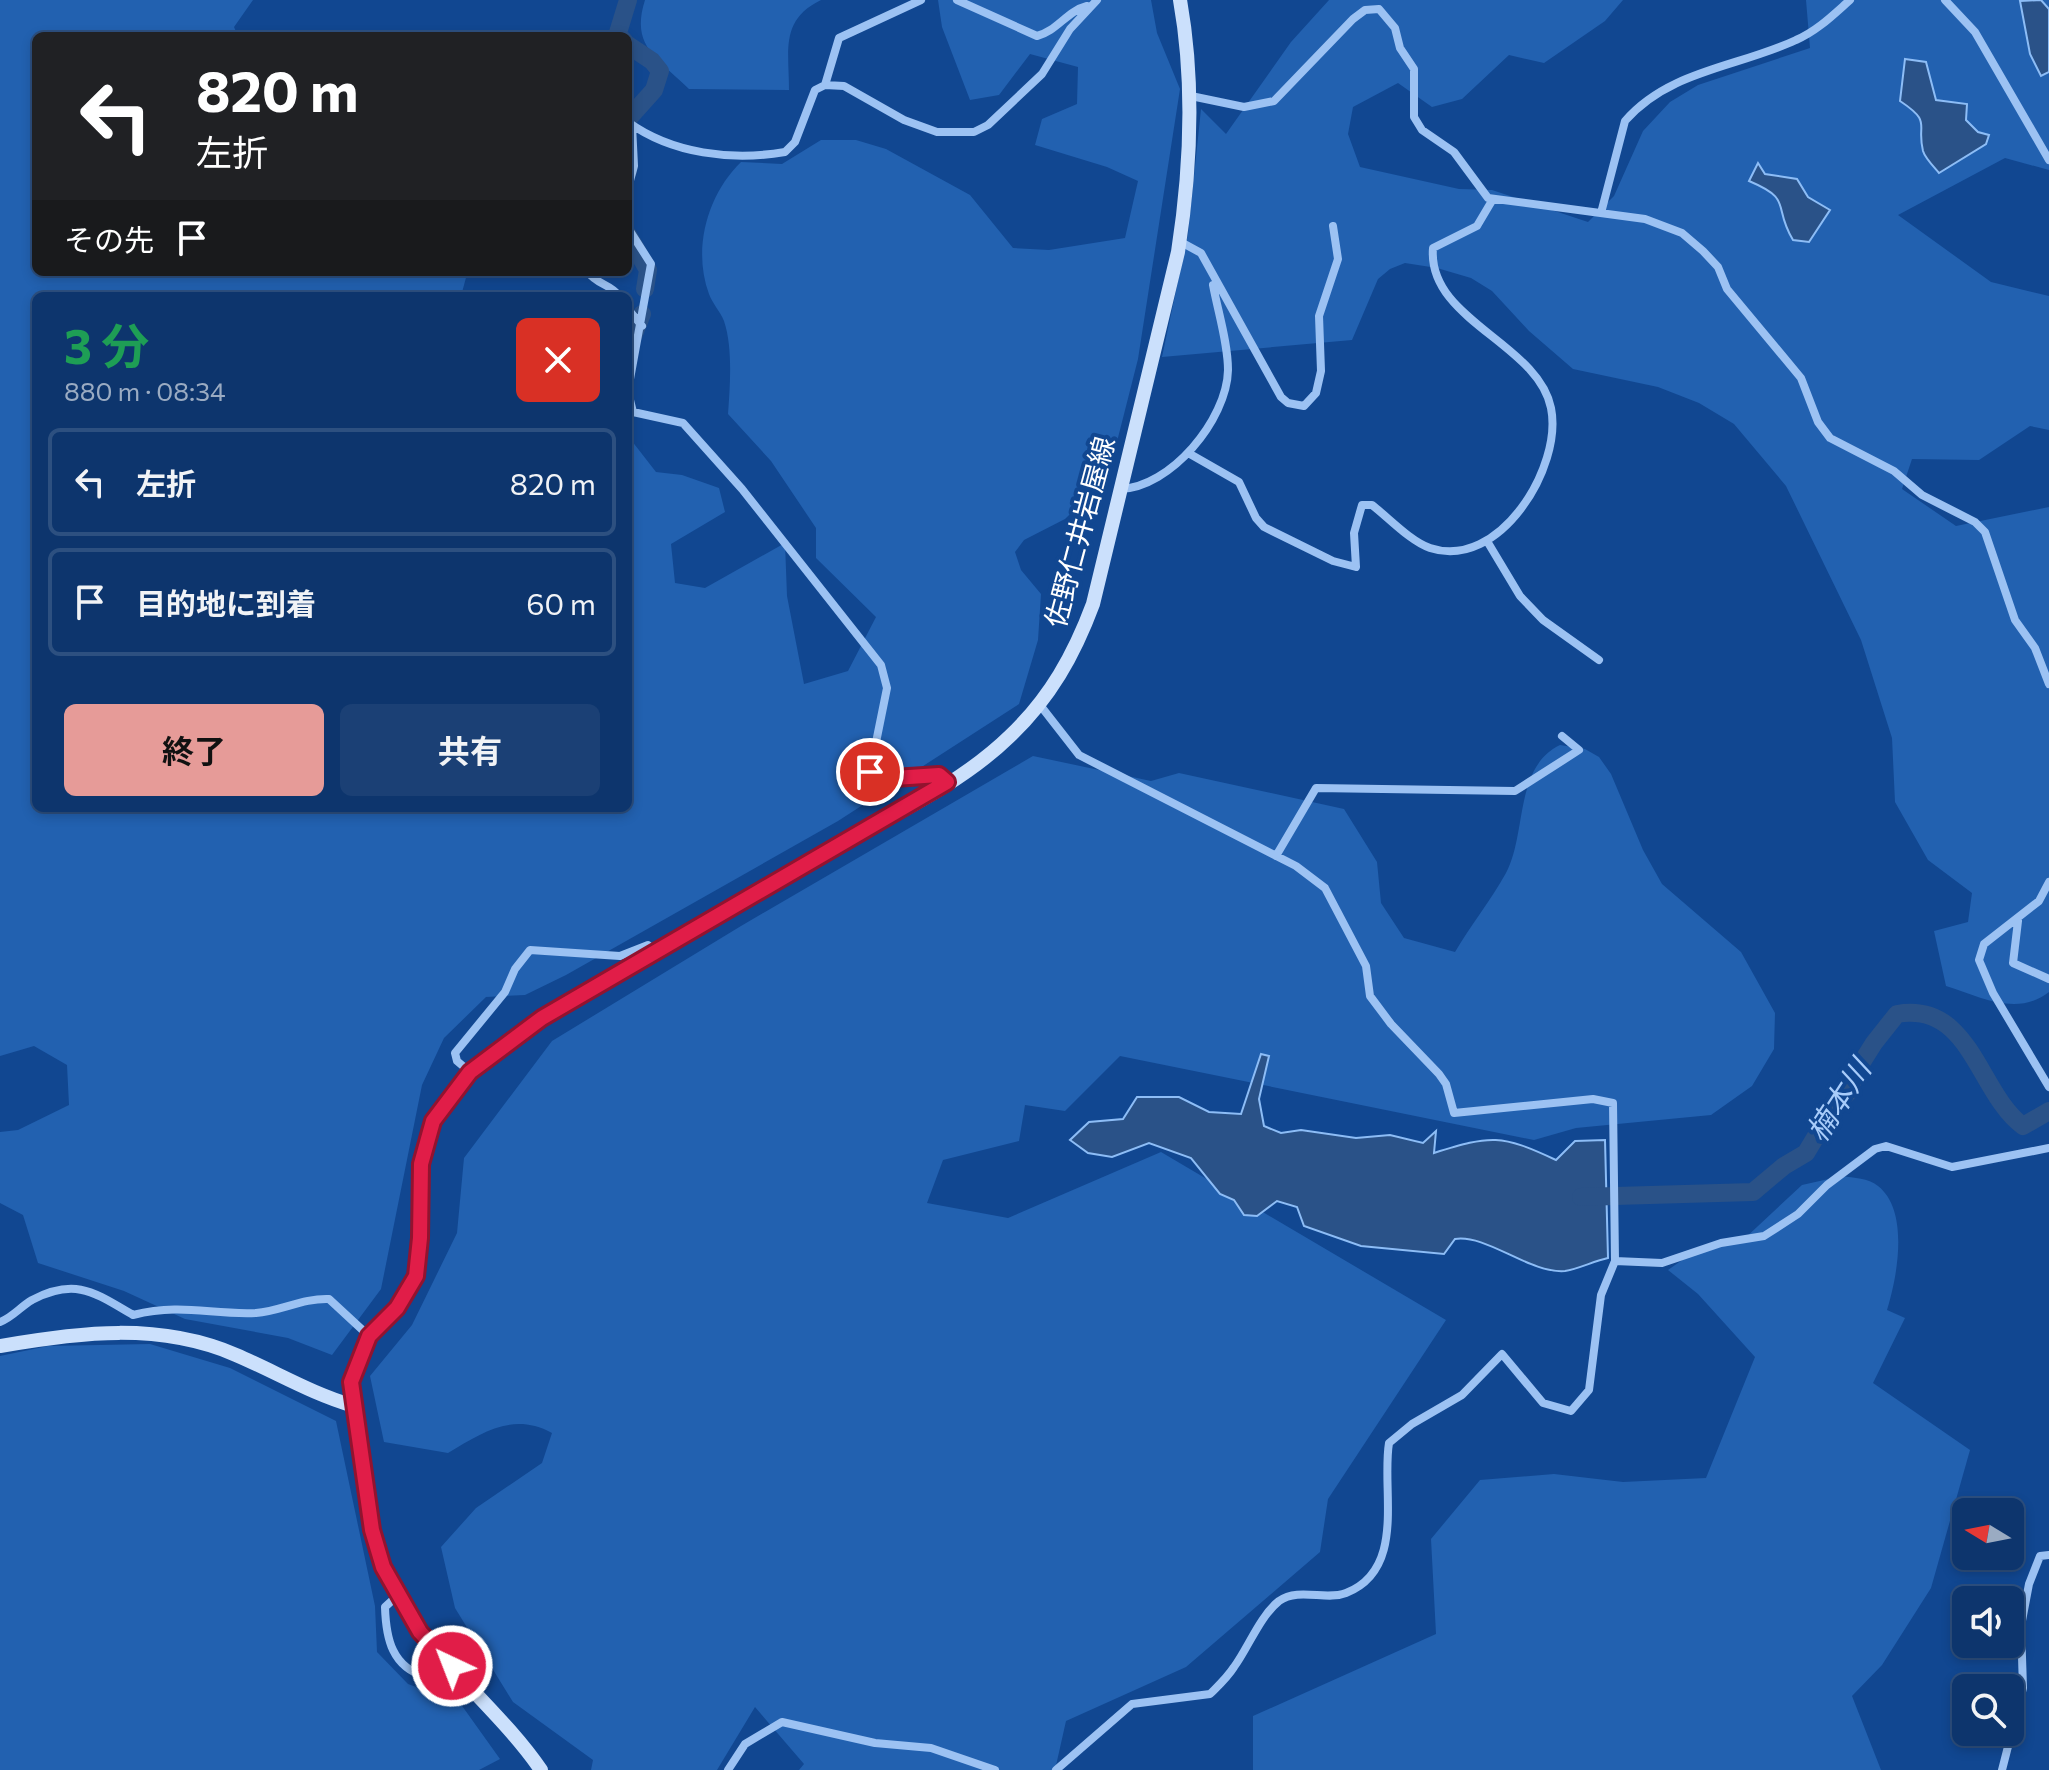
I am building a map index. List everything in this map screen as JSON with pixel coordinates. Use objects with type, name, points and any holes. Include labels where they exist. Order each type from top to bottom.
[{"type":"main road","name":"佐野仁井岩屋線","points":[[541,1770],[517,1735],[420,1632],[397,1596],[372,1530],[351,1382],[369,1336],[397,1308],[416,1276],[421,1164],[426,1140],[446,1101],[470,1072],[542,1018],[990,754],[1040,705],[1066,667],[1093,604],[1179,241],[1187,179],[1191,96],[1180,0]]},
{"type":"main road","points":[[0,1346],[101,1332],[165,1335],[210,1345],[325,1398],[354,1406]]},
{"type":"street","points":[[632,125],[683,150],[699,153],[785,152],[795,142],[811,97],[825,85],[839,38],[921,0]]},
{"type":"street","points":[[957,0],[1037,36],[1048,34],[1077,9],[1097,0]]},
{"type":"street","points":[[1601,213],[1625,121],[1632,112],[1673,85],[1700,73],[1797,40],[1820,26],[1850,0]]},
{"type":"street","points":[[1945,0],[1975,32],[2049,160]]},
{"type":"street","points":[[825,85],[844,86],[904,120],[937,132],[974,132],[988,125],[1042,74],[1088,6]]},
{"type":"street","points":[[1191,96],[1244,107],[1274,101],[1353,19],[1365,10],[1379,9],[1395,28],[1416,77],[1414,117],[1422,130],[1454,152],[1476,185],[1493,199],[1645,219],[1682,233],[1718,267],[1727,289],[1791,364],[1830,438],[1894,471],[1922,495],[1975,522],[1991,545],[2015,620],[2035,648],[2049,684]]},
{"type":"street","points":[[632,145],[632,173]]},
{"type":"street","points":[[1190,454],[1239,482],[1256,518],[1264,527],[1333,561],[1356,567],[1354,533],[1362,505],[1372,505],[1428,548],[1469,549],[1487,541],[1510,522],[1529,495],[1547,455],[1552,411],[1541,381],[1524,363],[1496,344],[1449,297],[1432,259],[1433,248],[1477,226],[1493,199]]},
{"type":"street","points":[[1179,241],[1201,253],[1211,277],[1281,397],[1288,403],[1304,406],[1316,393],[1321,371],[1319,316],[1338,259],[1333,226]]},
{"type":"street","points":[[632,234],[651,264],[632,372]]},
{"type":"street","points":[[591,276],[595,283],[616,292]]},
{"type":"street","points":[[1120,489],[1137,489],[1190,454],[1216,413],[1228,372],[1211,277]]},
{"type":"street","points":[[632,316],[642,326]]},
{"type":"street","points":[[632,408],[633,412],[683,423],[742,489],[881,665],[887,688],[870,772],[879,779],[939,775],[947,782]]},
{"type":"street","points":[[1487,541],[1520,596],[1543,620],[1599,660]]},
{"type":"street","points":[[1040,705],[1079,755],[1276,856],[1325,888],[1366,966],[1370,996],[1391,1024],[1439,1074],[1454,1113],[1593,1099],[1613,1103],[1615,1261],[1601,1295],[1589,1390],[1580,1403],[1571,1411],[1549,1407],[1502,1354],[1462,1395],[1412,1424],[1389,1443],[1390,1516],[1384,1550],[1366,1578],[1345,1594],[1302,1594],[1278,1602],[1234,1667],[1210,1694],[1132,1704],[1056,1770]]},
{"type":"street","points":[[1276,856],[1316,788],[1515,791],[1579,750],[1562,736]]},
{"type":"street","points":[[2049,882],[2039,901],[2018,921],[1984,944],[1979,960],[1993,993],[2049,1087]]},
{"type":"street","points":[[2018,921],[2013,963],[2049,979]]},
{"type":"street","points":[[470,1072],[457,1061],[455,1053],[505,992],[515,969],[530,950],[620,956],[648,945],[655,951]]},
{"type":"street","points":[[1615,1261],[1662,1263],[1721,1243],[1764,1236],[1798,1214],[1827,1185],[1875,1149],[1886,1146],[1934,1164],[1952,1167],[2049,1148]]},
{"type":"street","points":[[0,1322],[11,1318],[30,1302],[56,1290],[77,1286],[133,1315],[166,1307],[258,1313],[311,1299],[329,1299],[369,1336]]},
{"type":"street","points":[[2002,1770],[2023,1688],[2021,1626],[2029,1584],[2040,1556],[2049,1555]]},
{"type":"street","points":[[397,1596],[385,1607],[386,1633],[400,1663],[426,1677],[452,1666]]},
{"type":"street","points":[[728,1770],[745,1744],[782,1722],[875,1743],[931,1748],[995,1770]]},
{"type":"shaded area","points":[[0,0],[253,0],[234,27],[236,32],[32,32],[32,276],[466,276],[462,292],[32,292],[32,812],[632,812],[632,441],[656,472],[682,475],[719,488],[725,512],[671,544],[675,583],[705,588],[785,543],[787,596],[804,684],[848,671],[876,617],[816,558],[816,528],[771,461],[728,414],[729,343],[722,317],[709,294],[702,258],[706,223],[729,175],[741,162],[782,164],[821,140],[856,140],[886,149],[970,195],[1013,248],[1049,250],[1125,238],[1138,181],[1107,167],[1035,145],[1042,119],[1077,104],[1078,67],[1030,54],[999,95],[970,100],[942,27],[938,0],[1151,0],[1157,33],[1180,89],[1138,359],[1108,477],[1065,519],[1024,540],[1015,552],[1021,570],[1041,594],[1038,640],[1019,704],[838,821],[566,975],[525,995],[486,997],[444,1038],[422,1085],[381,1289],[332,1355],[288,1338],[185,1319],[124,1291],[38,1263],[23,1215],[0,1203],[0,1132],[18,1130],[69,1105],[67,1065],[34,1046],[0,1056]]},
{"type":"shaded area","points":[[645,0],[821,0],[808,8],[793,27],[788,49],[789,90],[689,89],[658,60],[644,41],[641,16]]},
{"type":"shaded area","points":[[1329,0],[1623,0],[1605,21],[1544,63],[1509,55],[1462,99],[1432,107],[1398,83],[1353,107],[1348,134],[1360,167],[1459,189],[1492,190],[1588,222],[1614,196],[1643,131],[1670,102],[1698,85],[1810,48],[1806,0],[2049,0],[2049,170],[2005,158],[1898,215],[1991,282],[2049,296],[2049,430],[2030,426],[1979,460],[1912,459],[1902,489],[1956,526],[2049,507],[2049,992],[2037,999],[2012,1004],[1946,986],[1934,931],[1968,922],[1972,893],[1928,860],[1895,802],[1892,738],[1861,640],[1786,486],[1734,424],[1699,403],[1658,387],[1573,369],[1529,331],[1492,291],[1471,278],[1405,263],[1390,269],[1378,279],[1352,340],[1162,357],[1188,234],[1201,109],[1226,134],[1291,42]]},
{"type":"shaded area","points":[[2041,0],[2049,9],[2049,72],[2041,76],[2030,54],[2020,1]]},
{"type":"shaded area","points":[[1905,59],[1926,62],[1936,100],[1967,104],[1966,120],[1978,132],[1989,135],[1986,144],[1939,173],[1923,151],[1920,119],[1900,101]]},
{"type":"shaded area","points":[[1758,163],[1765,174],[1797,179],[1808,197],[1830,210],[1809,242],[1793,240],[1777,199],[1749,181]]},
{"type":"shaded area","points":[[1560,745],[1585,749],[1599,757],[1611,774],[1643,850],[1662,884],[1741,952],[1775,1013],[1774,1049],[1752,1086],[1711,1115],[1576,1128],[1534,1140],[1120,1056],[1065,1111],[1025,1105],[1019,1141],[943,1160],[927,1203],[1008,1218],[1161,1152],[1446,1320],[1328,1499],[1320,1552],[1186,1667],[1066,1721],[1055,1770],[799,1770],[804,1764],[755,1707],[717,1770],[591,1770],[593,1760],[513,1702],[455,1608],[441,1547],[476,1508],[542,1463],[552,1433],[524,1424],[498,1427],[448,1453],[384,1442],[370,1376],[412,1325],[457,1233],[464,1158],[552,1041],[741,926],[1033,756],[1151,781],[1179,773],[1344,809],[1377,862],[1381,903],[1404,938],[1455,952],[1506,873],[1517,840],[1528,785],[1535,769],[1545,755]]},
{"type":"shaded area","points":[[1261,1054],[1269,1056],[1259,1099],[1264,1126],[1281,1133],[1301,1130],[1356,1138],[1390,1135],[1423,1143],[1436,1131],[1434,1153],[1483,1140],[1496,1140],[1521,1145],[1556,1160],[1575,1141],[1605,1140],[1608,1258],[1565,1271],[1538,1267],[1467,1239],[1455,1239],[1444,1254],[1361,1246],[1304,1226],[1297,1207],[1277,1201],[1257,1216],[1244,1215],[1234,1200],[1220,1194],[1191,1158],[1149,1143],[1112,1157],[1088,1153],[1070,1140],[1089,1122],[1123,1119],[1137,1097],[1179,1097],[1209,1112],[1241,1114]]},
{"type":"shaded area","points":[[1842,1176],[1874,1183],[1888,1197],[1898,1228],[1898,1245],[1887,1310],[1905,1318],[1873,1383],[1970,1450],[1956,1498],[1952,1498],[1952,1514],[1931,1588],[1882,1665],[1852,1696],[1881,1770],[1253,1770],[1253,1716],[1436,1634],[1431,1539],[1480,1480],[1554,1474],[1623,1482],[1706,1478],[1755,1357],[1698,1294],[1668,1270],[1685,1258],[1743,1240],[1802,1185]]},
{"type":"shaded area","points":[[150,1344],[230,1368],[336,1421],[375,1606],[377,1652],[408,1684],[460,1703],[500,1759],[479,1770],[0,1770],[0,1356],[48,1346]]},
{"type":"waterway","points":[[618,32],[628,0]]},
{"type":"waterway","points":[[632,48],[652,61],[660,71],[654,90],[632,115]]},
{"type":"waterway","points":[[632,242],[648,270],[645,289]]},
{"type":"waterway","points":[[632,339],[642,314]]},
{"type":"waterway","name":"楠本川","points":[[1581,1197],[1753,1192],[1784,1166],[1806,1153],[1833,1108],[1850,1090],[1857,1070],[1874,1043],[1897,1014],[1922,1014],[1942,1021],[1958,1035],[1995,1093],[2023,1126],[2049,1111]]},
{"type":"route","points":[[452,1666],[420,1632],[383,1567],[372,1530],[351,1382],[361,1349],[408,1294],[416,1276],[421,1164],[433,1121],[470,1072],[542,1018],[947,782],[939,775],[879,779],[870,772]]}]
